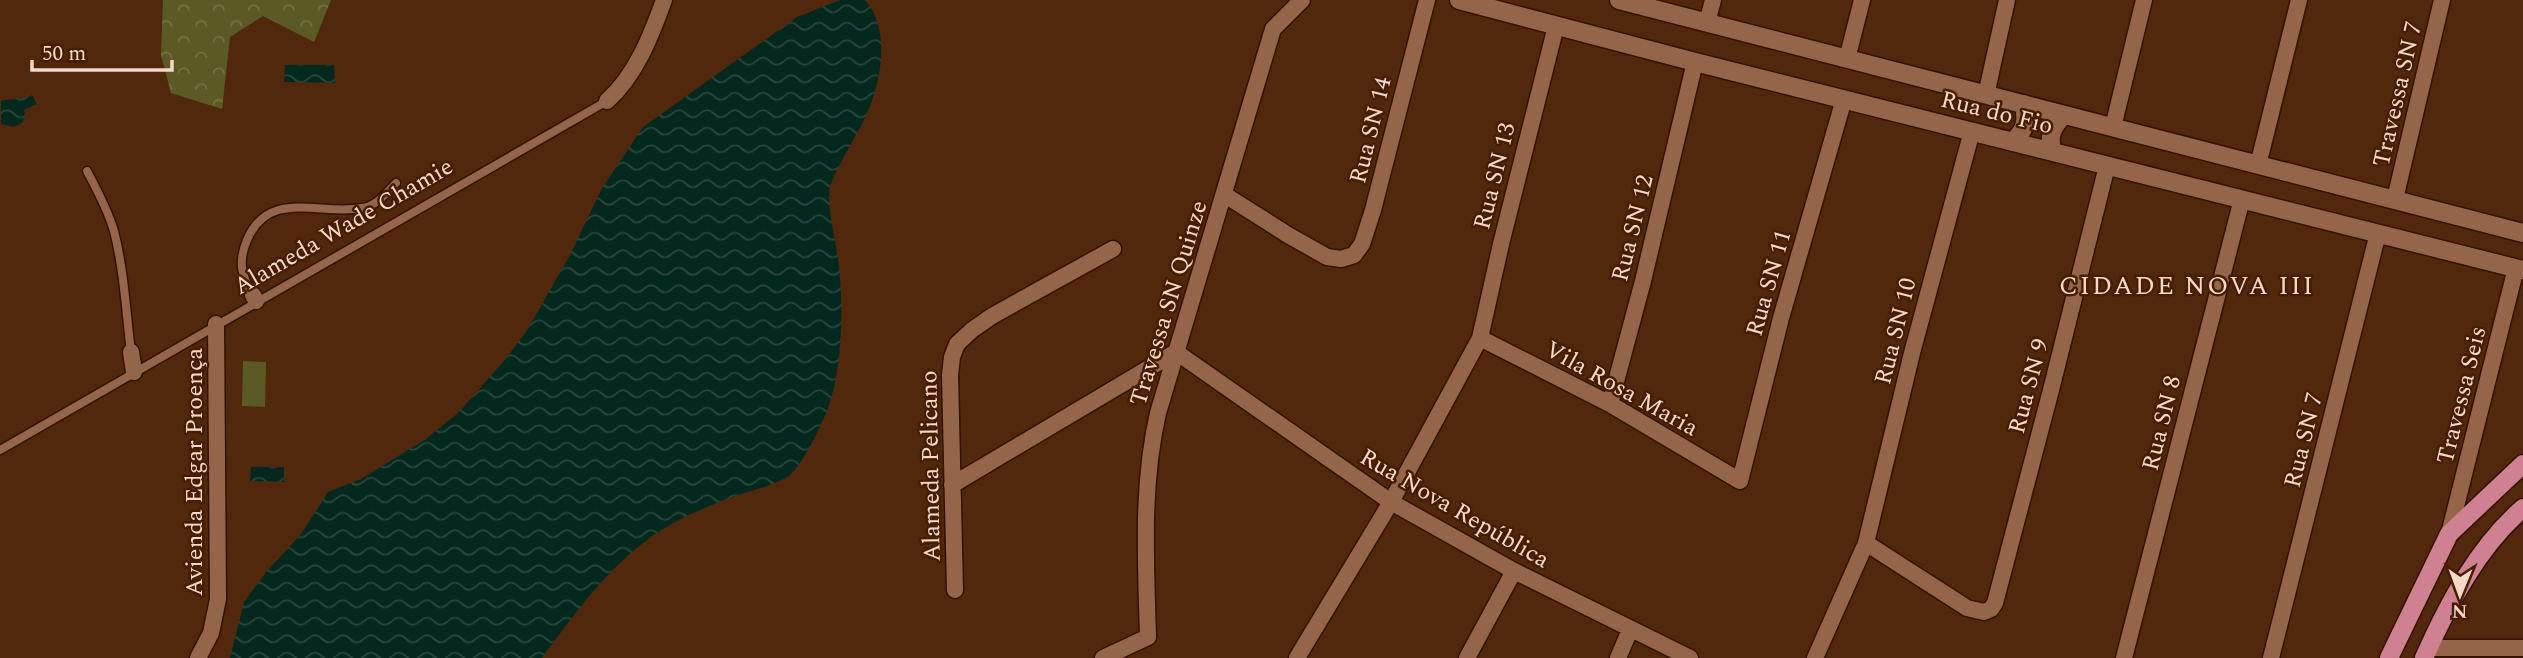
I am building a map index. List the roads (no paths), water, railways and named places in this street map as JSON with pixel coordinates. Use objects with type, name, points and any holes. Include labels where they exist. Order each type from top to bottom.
[{"type":"main road","points":[[2389,658],[2449,534],[2523,464]]},
{"type":"main road","points":[[2426,653],[2478,558],[2505,524],[2523,508]]},
{"type":"street","name":"Alameda Wade Chamie","points":[[607,101],[623,86],[653,29],[664,0]]},
{"type":"street","name":"Travessa SN Quinze","points":[[1103,658],[1148,637],[1146,503],[1152,440],[1273,29],[1303,0]]},
{"type":"street","name":"Rua SN 14","points":[[1225,195],[1326,257],[1341,259],[1354,255],[1362,244],[1427,0]]},
{"type":"street","name":"Rua do Fio","points":[[1459,0],[2520,269]]},
{"type":"street","name":"Rua do Fio","points":[[1619,0],[2523,233]]},
{"type":"street","points":[[1707,23],[1713,0]]},
{"type":"street","points":[[1847,59],[1862,0]]},
{"type":"street","points":[[1986,94],[2007,0]]},
{"type":"street","points":[[2112,127],[2144,0]]},
{"type":"street","points":[[2258,165],[2299,0]]},
{"type":"street","name":"Travessa SN 7","points":[[2396,199],[2442,0]]},
{"type":"street","name":"Rua SN 13","points":[[1297,658],[1391,502],[1480,338],[1556,26]]},
{"type":"street","name":"Rua SN 12","points":[[1610,404],[1643,281],[1695,62]]},
{"type":"street","name":"Rua SN 11","points":[[1740,481],[1781,318],[1844,99]]},
{"type":"street","points":[[2012,142],[2022,134],[2026,125],[2024,104]]},
{"type":"street","points":[[2053,152],[2050,144],[2053,130],[2064,115]]},
{"type":"street","name":"Rua SN 10","points":[[1815,658],[1866,543],[1912,353],[1972,131]]},
{"type":"street","name":"Rua SN 9","points":[[1866,543],[1967,608],[1984,612],[1991,609],[1995,603],[2108,166]]},
{"type":"street","name":"Rua SN 8","points":[[2124,658],[2242,199]]},
{"type":"street","name":"Rua SN 7","points":[[2271,658],[2378,233]]},
{"type":"street","name":"Alameda Pelicano","points":[[955,590],[950,375],[951,357],[957,344],[992,316],[1113,249]]},
{"type":"street","name":"Travessa Seis","points":[[2449,534],[2520,269]]},
{"type":"street","name":"Avienda Edgar Proença","points":[[198,658],[211,633],[218,599],[216,324]]},
{"type":"street","name":"Vila Rosa Maria","points":[[1480,338],[1610,404],[1740,481]]},
{"type":"street","points":[[131,352],[134,372]]},
{"type":"street","points":[[952,485],[1176,352]]},
{"type":"street","name":"Rua Nova República","points":[[1176,352],[1391,502],[1514,571],[1690,658]]},
{"type":"street","points":[[1467,658],[1514,571]]},
{"type":"street","points":[[1618,658],[1630,630]]},
{"type":"street","points":[[2426,653],[2523,648]]},
{"type":"lane","name":"Alameda Wade Chamie","points":[[0,450],[216,324],[255,298],[607,101]]},
{"type":"lane","points":[[87,171],[114,231],[131,352]]},
{"type":"lane","points":[[255,298],[245,283],[241,269],[241,253],[259,220],[271,212],[288,207],[363,208],[375,204],[396,183]]},
{"type":"water","points":[[840,0],[865,0],[879,27],[881,58],[870,106],[830,189],[841,295],[839,356],[827,411],[795,470],[780,481],[694,512],[651,537],[605,578],[542,658],[230,658],[244,602],[267,571],[301,534],[328,492],[361,479],[426,439],[458,413],[503,362],[526,332],[570,255],[602,188],[643,127],[797,17]]},
{"type":"water","points":[[285,65],[334,65],[335,83],[284,82]]},
{"type":"water","points":[[32,95],[37,104],[24,110],[23,122],[14,127],[1,124],[1,101]]},
{"type":"water","points":[[251,467],[284,467],[284,482],[250,481]]},
{"type":"district","name":"CIDADE NOVA III","points":[[2187,285]]}]
